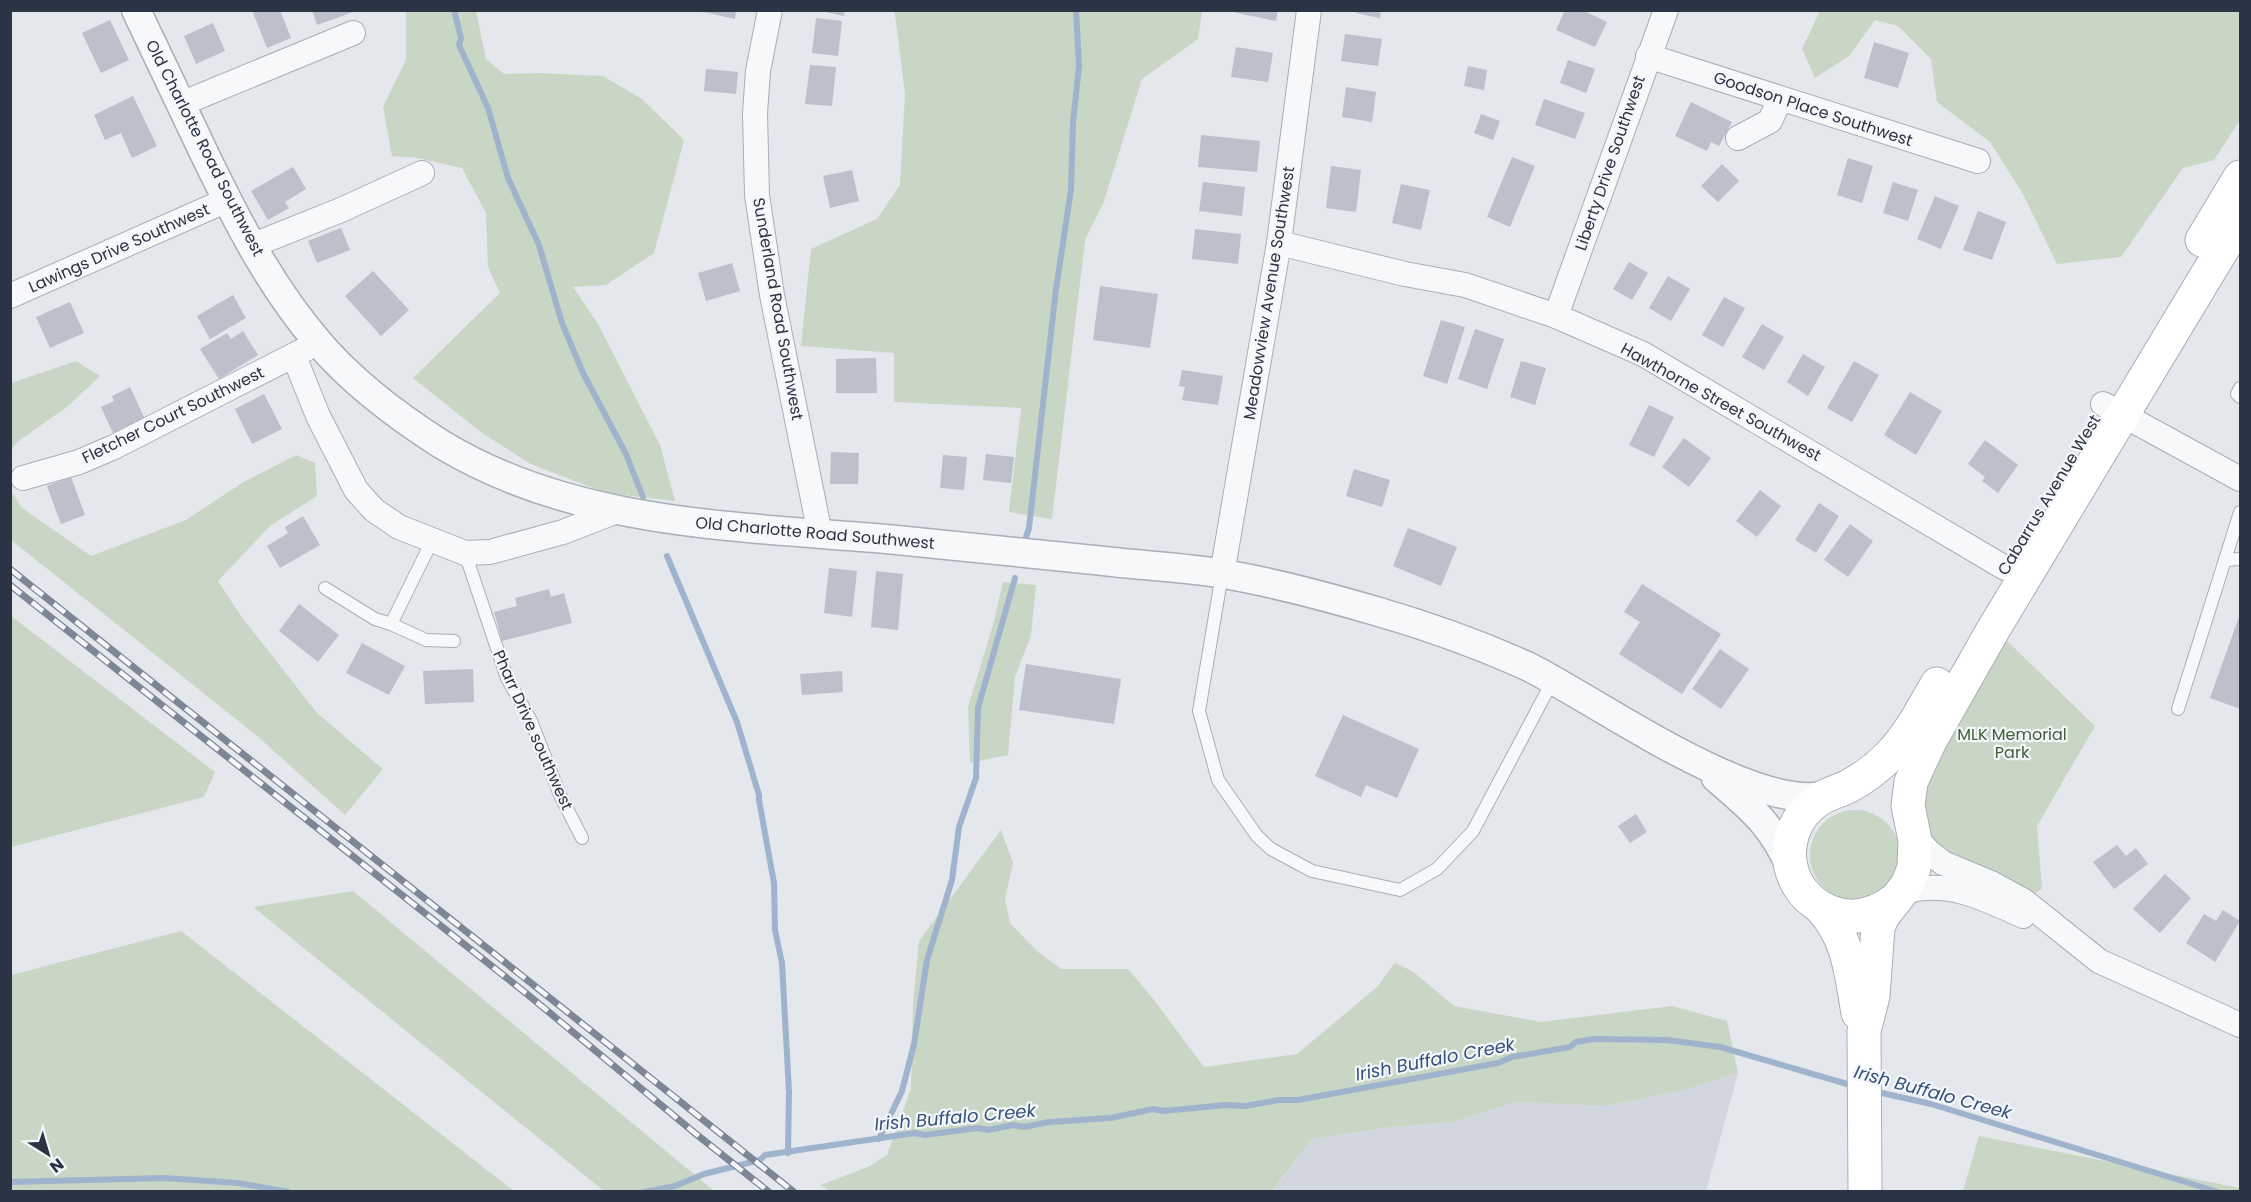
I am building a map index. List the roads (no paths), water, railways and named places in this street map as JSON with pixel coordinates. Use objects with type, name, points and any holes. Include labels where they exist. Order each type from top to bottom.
[{"type":"main road","name":"Cabarrus Avenue West","points":[[1866,1191],[1864,1031],[1873,996],[1878,927],[1882,916],[1898,896],[1914,868],[1916,849],[1908,806],[1909,789],[1930,741],[2045,542],[2113,410],[2241,177]]},
{"type":"main road","name":"Cabarrus Avenue West","points":[[1864,1031],[1858,1012],[1847,950],[1838,930],[1821,908],[1806,895],[1795,878],[1790,852],[1795,826],[1812,805],[1831,793],[1849,786],[1875,768],[1902,740],[2005,568],[2241,220]]},
{"type":"main road","points":[[1831,793],[1863,790],[1880,795],[1895,805],[1912,831]]},
{"type":"main road","points":[[1821,908],[1840,915],[1859,915],[1879,910],[1898,896]]},
{"type":"street","name":"Old Charlotte Road Southwest","points":[[136,10],[250,246],[295,313],[338,364],[398,415],[483,467],[537,489],[617,511],[717,525],[1222,574],[1327,597],[1414,622],[1526,666],[1701,765],[1787,795],[1814,798],[1831,793]]},
{"type":"street","name":"Sunderland Road Southwest","points":[[770,10],[759,71],[755,113],[757,195],[772,295],[820,534]]},
{"type":"street","name":"Meadowview Avenue Southwest","points":[[1222,574],[1279,243],[1309,10]]},
{"type":"street","name":"Liberty Drive Southwest","points":[[1556,316],[1666,10]]},
{"type":"street","points":[[181,104],[353,33]]},
{"type":"street","name":"Goodson Place Southwest","points":[[1648,56],[1978,161]]},
{"type":"street","points":[[1737,138],[1770,121],[1780,99]]},
{"type":"street","points":[[250,246],[341,210],[422,173]]},
{"type":"street","name":"Lawings Drive Southwest","points":[[10,296],[227,200]]},
{"type":"street","name":"Hawthorne Street Southwest","points":[[1279,243],[1405,274],[1465,285],[1556,316],[1643,354],[2005,568]]},
{"type":"street","name":"Fletcher Court Southwest","points":[[23,478],[79,462],[114,447],[318,343]]},
{"type":"street","points":[[294,356],[318,416],[356,490],[374,510],[399,527],[465,553],[490,552],[562,532],[617,511]]},
{"type":"street","points":[[2113,410],[2241,479]]},
{"type":"street","name":"Old Charlotte Road Southwest","points":[[1701,765],[1763,819],[1781,848],[1795,878]]},
{"type":"street","points":[[1912,831],[1936,859],[2014,895],[2036,909],[2099,961],[2241,1025]]},
{"type":"street","points":[[1898,896],[1922,886],[1944,887],[1993,903],[2062,932]]},
{"type":"lane","points":[[2241,388],[2237,394],[2241,397]]},
{"type":"lane","points":[[2178,710],[2241,512]]},
{"type":"lane","points":[[391,624],[432,541]]},
{"type":"lane","name":"Pharr Drive southwest","points":[[465,553],[507,678],[531,722],[560,795],[582,838]]},
{"type":"lane","points":[[2225,560],[2241,558]]},
{"type":"lane","points":[[1222,574],[1199,711],[1206,741],[1218,780],[1257,836],[1271,849],[1312,871],[1400,890],[1437,869],[1473,831],[1553,680]]},
{"type":"lane","points":[[325,588],[375,619],[426,640],[454,641]]},
{"type":"waterway","points":[[454,10],[461,38],[459,45],[488,108],[508,178],[539,245],[562,323],[583,373],[626,454],[643,497]]},
{"type":"waterway","points":[[1026,537],[1029,528],[1056,289],[1071,190],[1073,123],[1079,66],[1076,10]]},
{"type":"waterway","points":[[667,556],[737,722],[759,795],[774,883],[775,930],[782,963],[789,1092],[788,1153]]},
{"type":"waterway","points":[[879,1139],[902,1091],[914,1044],[927,960],[952,880],[959,827],[976,778],[978,708],[1015,578]]},
{"type":"waterway","name":"Irish Buffalo Creek","points":[[644,1192],[675,1186],[704,1174],[760,1160],[765,1155],[915,1133],[925,1135],[977,1128],[988,1130],[1013,1125],[1024,1127],[1049,1122],[1111,1118],[1153,1109],[1164,1111],[1225,1105],[1245,1106],[1279,1100],[1298,1100],[1498,1063],[1512,1057],[1570,1047],[1576,1042],[1593,1039],[1667,1040],[1720,1047],[1854,1086]]},
{"type":"waterway","name":"Irish Buffalo Creek","points":[[1873,1091],[1931,1104],[2218,1192]]},
{"type":"waterway","name":"Irish Buffalo Creek","points":[[10,1182],[164,1178],[238,1183],[289,1192]]},
{"type":"railway","points":[[10,569],[794,1192]]},
{"type":"railway","points":[[10,585],[527,994],[769,1192]]},
{"type":"park label","name":"MLK Memorial Park","points":[[2012,743]]}]
